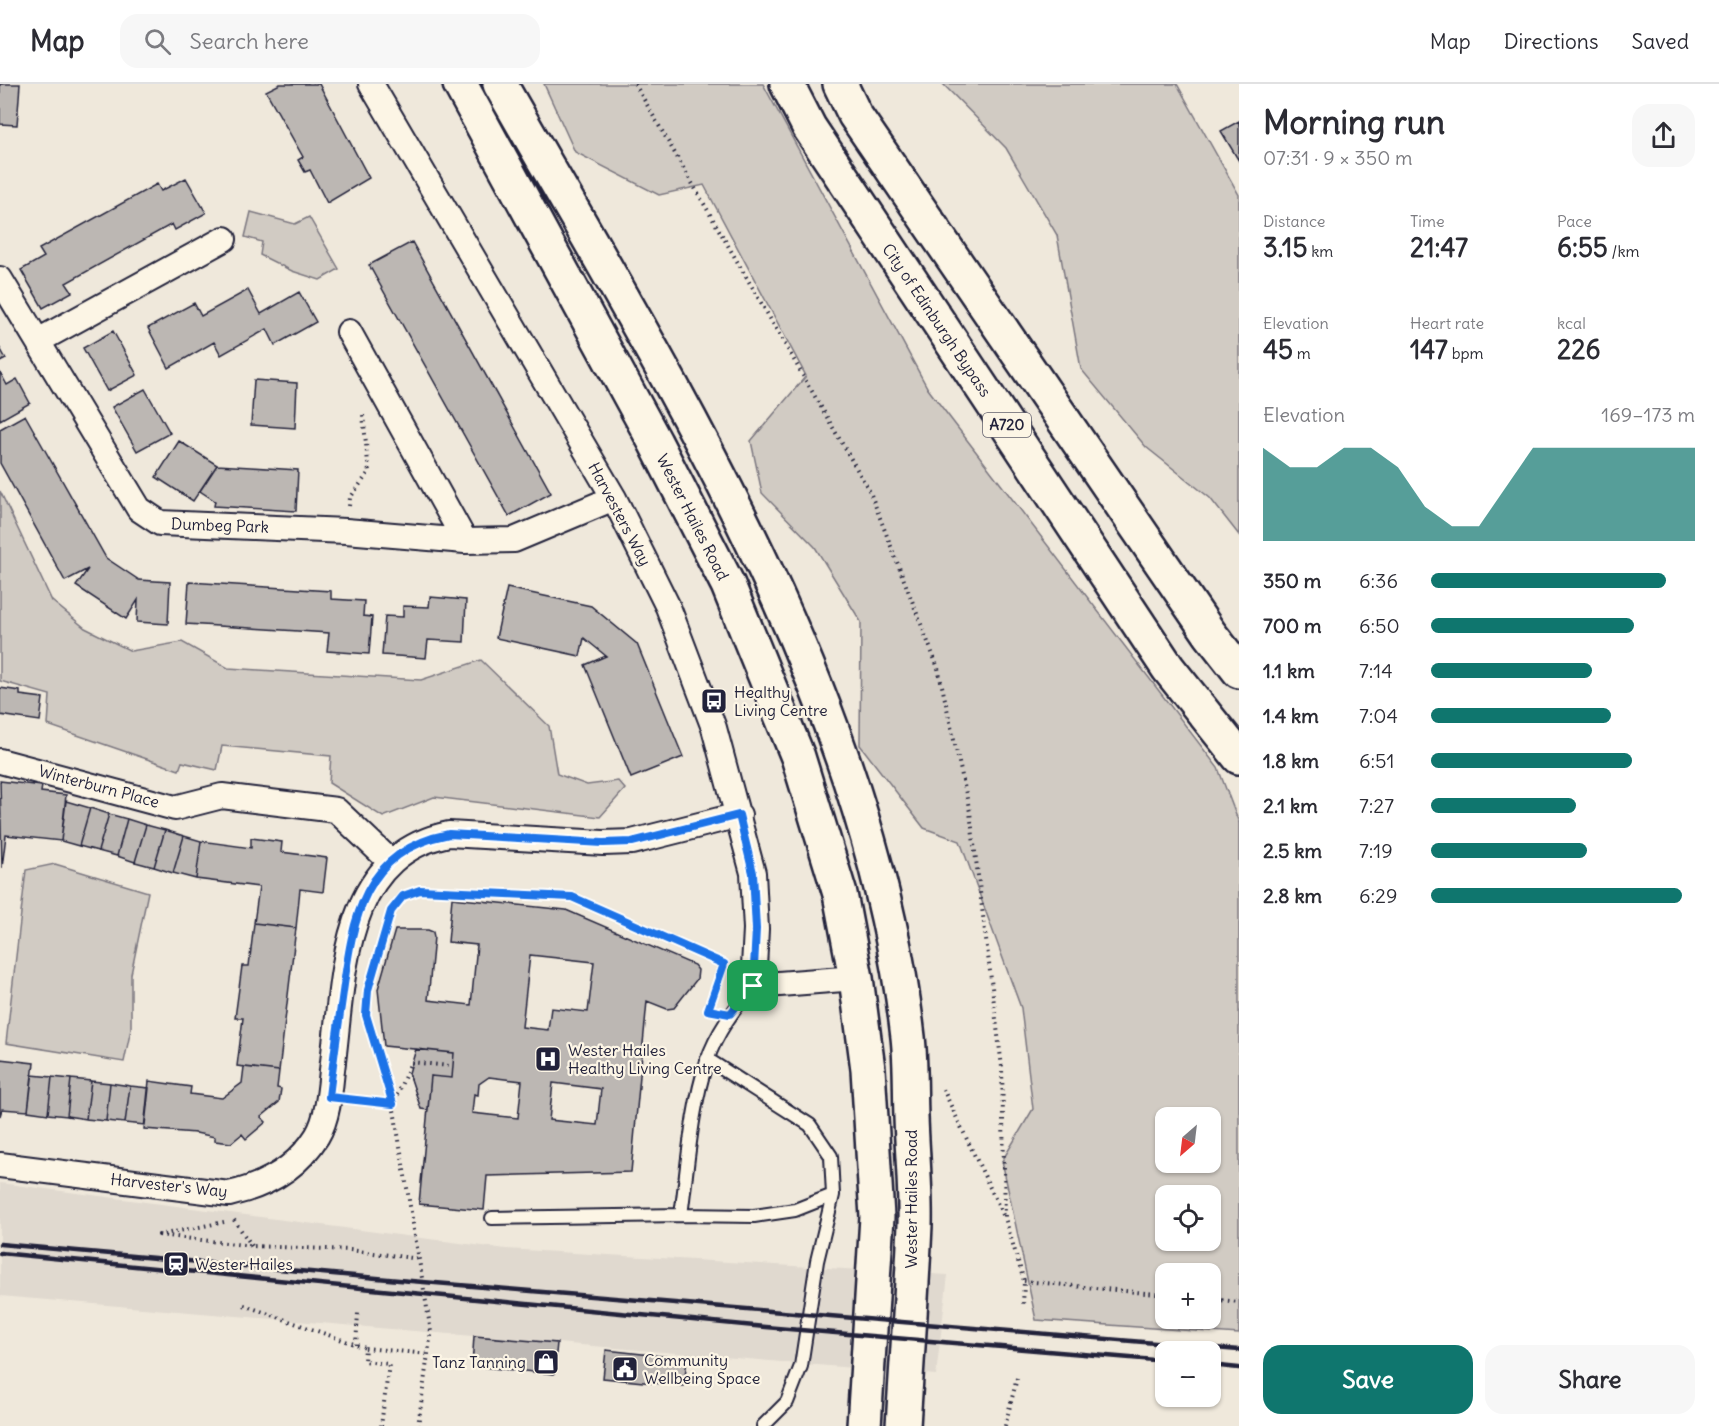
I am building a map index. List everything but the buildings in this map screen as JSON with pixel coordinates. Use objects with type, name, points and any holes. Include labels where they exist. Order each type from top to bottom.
[{"type":"main road","name":"Wester Hailes Road","points":[[460,84],[655,442],[728,585],[798,757],[840,894],[856,978],[868,1069],[877,1217],[864,1426]]},
{"type":"main road","name":"Wester Hailes Road","points":[[500,84],[660,365],[768,571],[839,746],[881,891],[899,973],[908,1041],[915,1221],[903,1426]]},
{"type":"main road","name":"City of Edinburgh Bypass","points":[[787,84],[815,137],[1162,658],[1239,757]]},
{"type":"main road","name":"A720","points":[[840,84],[862,124],[1203,624],[1239,671]]},
{"type":"main road","points":[[856,978],[899,973]]},
{"type":"street","name":"Harvesters Way","points":[[371,84],[614,498],[668,608],[714,728],[753,873],[756,929],[753,986]]},
{"type":"street","points":[[38,341],[224,239]]},
{"type":"street","name":"Dumbeg Park","points":[[0,279],[139,509],[160,523],[346,531],[465,541],[514,540],[614,498]]},
{"type":"street","points":[[349,332],[465,541]]},
{"type":"street","name":"Winterburn Place","points":[[0,761],[175,808],[222,796],[336,810],[391,862]]},
{"type":"street","name":"Harvester's Way","points":[[0,1165],[229,1194],[253,1189],[277,1176],[299,1158],[318,1134],[329,1097],[350,938],[357,911],[370,887],[391,862],[429,838],[449,834],[603,843],[632,842],[739,815]]},
{"type":"street","points":[[753,986],[856,978]]},
{"type":"lane","points":[[681,1215],[693,1123],[707,1059],[730,1014],[753,986]]},
{"type":"lane","points":[[707,1059],[810,1125],[831,1156],[833,1195],[817,1261],[801,1366],[787,1402],[763,1426]]},
{"type":"lane","points":[[492,1218],[754,1216],[795,1210],[833,1195]]},
{"type":"path","points":[[635,84],[870,492],[938,668],[970,812],[1000,1055],[1005,1218]]},
{"type":"path","points":[[346,531],[350,498],[369,472],[361,393],[377,383]]},
{"type":"path","points":[[371,979],[391,911],[403,896],[420,890],[572,897],[724,964],[708,1010],[730,1014]]},
{"type":"path","points":[[367,1007],[366,1015],[393,1104],[431,1332],[418,1426]]},
{"type":"path","points":[[393,1104],[411,1062],[449,1066]]},
{"type":"path","points":[[942,1086],[1005,1218],[1024,1281],[1023,1307]]},
{"type":"path","points":[[329,1097],[393,1104]]},
{"type":"path","points":[[229,1194],[234,1220],[252,1245]]},
{"type":"path","points":[[234,1220],[159,1235],[252,1245],[350,1250],[420,1259]]},
{"type":"path","points":[[1024,1281],[1155,1294]]},
{"type":"path","points":[[1221,1300],[1239,1302]]},
{"type":"path","points":[[244,1305],[365,1348],[428,1354]]},
{"type":"path","points":[[356,1345],[358,1313]]},
{"type":"path","points":[[365,1348],[363,1361],[389,1364],[381,1426]]},
{"type":"path","points":[[1005,1426],[1017,1378]]},
{"type":"shaded area","points":[[544,84],[763,84],[928,389],[1218,768],[1239,823],[1239,1334],[1166,1329],[1221,1329],[1221,1263],[1155,1263],[1155,1328],[1036,1320],[1002,1161],[1033,1109],[1021,1008],[960,841],[924,828],[860,745],[861,622],[815,547],[762,493],[751,441],[806,376],[704,185],[659,195],[575,152]]},
{"type":"shaded area","points":[[943,84],[1177,84],[1239,195],[1239,535],[1210,498],[1146,447],[1081,369],[1057,235],[1006,148]]},
{"type":"shaded area","points":[[251,212],[295,224],[309,217],[339,269],[320,280],[292,271],[260,255],[262,242],[245,237]]},
{"type":"shaded area","points":[[0,491],[52,601],[85,628],[131,651],[182,642],[228,668],[421,680],[481,660],[549,726],[557,774],[587,785],[618,781],[625,789],[600,817],[434,797],[383,817],[329,783],[331,756],[222,746],[217,770],[182,762],[179,770],[48,725],[50,695],[0,681]]},
{"type":"shaded area","points":[[55,864],[148,892],[131,974],[131,1029],[124,1062],[6,1043],[26,870]]},
{"type":"shaded area","points":[[0,1183],[506,1249],[948,1275],[936,1375],[0,1296]]},
{"type":"railway","points":[[0,1244],[399,1280],[1239,1350]]},
{"type":"railway","points":[[0,1253],[765,1327],[1155,1360]]},
{"type":"railway","points":[[1221,1366],[1239,1368]]},
{"type":"place","name":"Healthy Living Centre","points":[[714,701]]},
{"type":"place","name":"Wester Hailes Healthy Living Centre","points":[[548,1059]]},
{"type":"place","name":"Wester Hailes","points":[[176,1264]]},
{"type":"place","name":"Tanz Tanning","points":[[546,1362]]},
{"type":"place","name":"Community Wellbeing Space","points":[[625,1369]]},
{"type":"route","points":[[739,815],[753,873],[756,929],[753,986],[730,1014],[708,1010],[724,964],[572,897],[420,890],[403,896],[391,911],[368,990],[366,1015],[393,1104],[329,1097],[350,938],[357,911],[370,887],[391,862],[412,846],[429,838],[449,834],[476,834],[603,843],[632,842],[739,815]]}]
